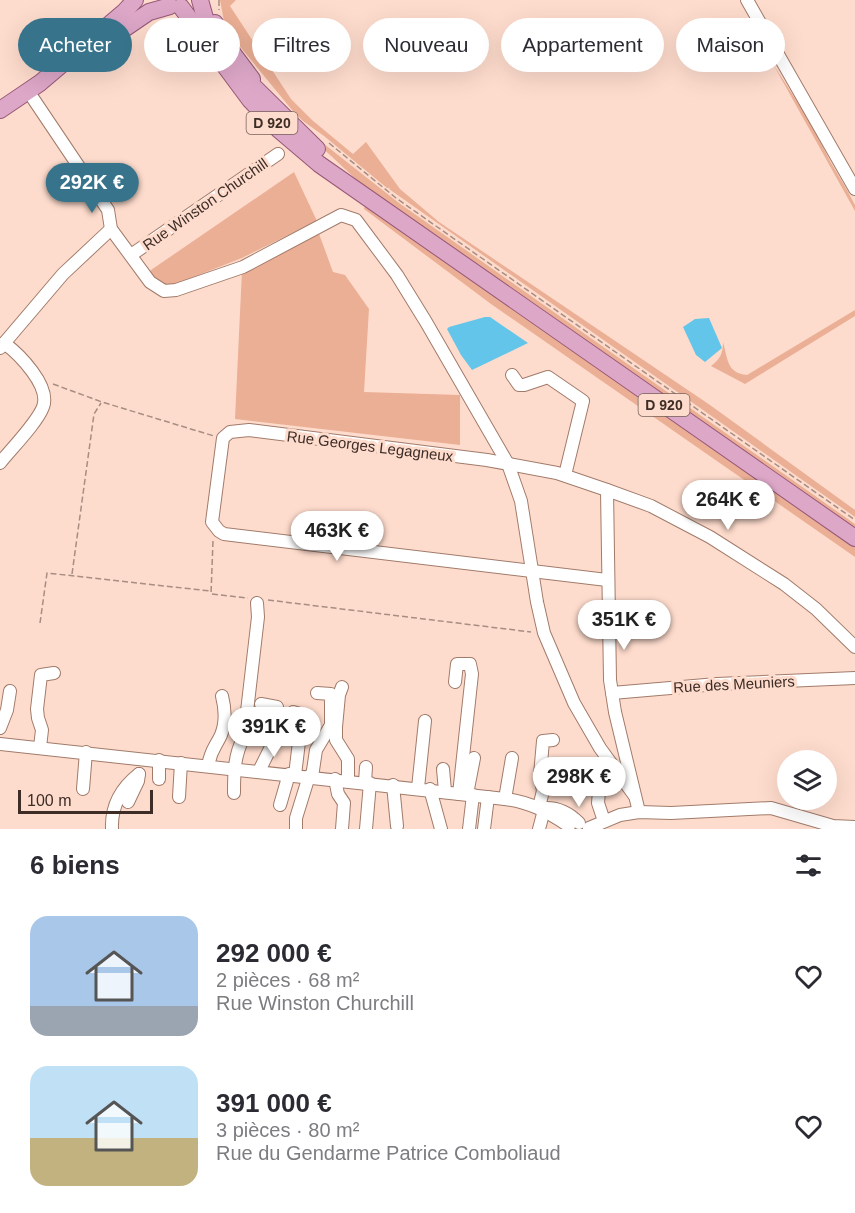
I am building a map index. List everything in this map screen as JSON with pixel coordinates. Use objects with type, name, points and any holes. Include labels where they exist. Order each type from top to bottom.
[{"type":"main road","points":[[34,87],[125,11],[135,0]]},
{"type":"main road","points":[[0,110],[149,12],[169,4],[199,0]]},
{"type":"main road","name":"D 920","points":[[199,0],[207,25],[215,40],[241,75],[321,152],[390,212]]},
{"type":"main road","name":"D 920","points":[[209,0],[215,22],[228,45],[279,112]]},
{"type":"main road","name":"D 920","points":[[169,4],[250,100],[279,130],[328,170],[855,538]]},
{"type":"street","points":[[747,0],[855,189]]},
{"type":"street","name":"Rue Winston Churchill","points":[[34,87],[108,210],[111,229],[131,255],[278,154]]},
{"type":"street","points":[[131,255],[150,282],[164,291],[177,290],[243,267],[341,215],[356,220],[397,275],[508,464],[521,501],[544,633],[574,703],[600,748],[634,795]]},
{"type":"street","points":[[0,463],[39,415],[44,405],[43,392],[37,378],[20,355],[2,345],[63,274],[111,229]]},
{"type":"street","points":[[512,375],[519,384],[524,385],[548,376],[582,401],[565,476],[651,506],[710,537],[784,584],[816,609],[855,647]]},
{"type":"street","name":"Rue Georges Legagneux","points":[[223,438],[230,432],[249,430],[508,464],[565,476]]},
{"type":"street","points":[[223,438],[212,522],[224,534],[607,580]]},
{"type":"street","points":[[607,490],[610,680],[639,812]]},
{"type":"street","points":[[234,793],[234,769],[237,749],[244,737],[260,601]]},
{"type":"street","points":[[455,682],[457,664],[470,664],[473,795],[477,829]]},
{"type":"street","points":[[40,747],[42,730],[37,709],[41,675],[54,673]]},
{"type":"street","name":"Rue des Meuniers","points":[[612,693],[717,684],[855,678]]},
{"type":"street","points":[[342,687],[339,695],[336,740],[348,759],[348,781]]},
{"type":"street","points":[[0,728],[7,710],[10,691]]},
{"type":"street","points":[[296,829],[296,818],[311,777],[315,750],[331,725],[331,694],[317,693]]},
{"type":"street","points":[[208,766],[211,750],[222,734],[225,709],[222,696]]},
{"type":"street","points":[[259,771],[272,745],[277,707],[261,704]]},
{"type":"street","points":[[280,806],[292,775],[302,717],[293,712]]},
{"type":"street","points":[[424,721],[424,788],[441,829]]},
{"type":"street","points":[[539,829],[543,791],[540,775],[543,741],[553,740]]},
{"type":"street","points":[[0,744],[424,788],[522,801],[542,809],[555,808],[571,815],[579,827],[639,812],[671,813],[771,808],[833,826],[855,827]]},
{"type":"street","points":[[83,789],[86,752]]},
{"type":"street","points":[[128,802],[138,781],[140,758]]},
{"type":"street","points":[[469,829],[474,758]]},
{"type":"street","points":[[505,799],[512,758]]},
{"type":"street","points":[[159,760],[159,779]]},
{"type":"street","points":[[179,797],[181,763]]},
{"type":"street","points":[[366,768],[366,829]]},
{"type":"street","points":[[443,768],[445,791]]},
{"type":"street","points":[[112,829],[118,796],[126,784],[139,774]]},
{"type":"street","points":[[335,779],[338,794],[344,803],[342,829]]},
{"type":"street","points":[[393,785],[397,826]]},
{"type":"street","points":[[599,791],[598,803],[604,821]]},
{"type":"street","points":[[473,795],[484,829]]},
{"type":"path","points":[[327,142],[396,198],[855,520]]},
{"type":"path","points":[[37,378],[102,402],[223,438]]},
{"type":"path","points":[[72,576],[94,414],[102,402]]},
{"type":"path","points":[[211,591],[214,526]]},
{"type":"path","points":[[40,623],[47,573],[211,591],[211,594],[260,601],[544,633]]},
{"type":"shaded area","points":[[220,0],[236,0],[230,6],[238,18],[223,18]]},
{"type":"shaded area","points":[[240,21],[252,40],[252,61],[240,47]]},
{"type":"shaded area","points":[[261,72],[273,72],[291,99],[353,154],[366,142],[400,189],[439,222],[710,405],[855,510],[855,517],[387,188],[292,110]]},
{"type":"shaded area","points":[[777,72],[811,123],[855,205],[855,211]]},
{"type":"shaded area","points":[[300,127],[399,203],[855,524],[855,530],[360,183]]},
{"type":"shaded area","points":[[294,172],[317,221],[242,258],[178,283],[165,286],[148,275],[151,270]]},
{"type":"shaded area","points":[[365,205],[855,546],[855,557],[491,304],[364,209]]},
{"type":"shaded area","points":[[318,231],[333,272],[345,275],[369,309],[364,392],[460,395],[460,445],[235,419],[242,270]]},
{"type":"shaded area","points":[[855,310],[855,316],[745,384],[711,366],[720,356],[723,342],[729,364],[736,372],[747,375]]},
{"type":"water","points":[[490,317],[528,343],[472,370],[447,329]]},
{"type":"water","points":[[709,318],[722,348],[705,362],[696,355],[683,327],[695,319]]}]
